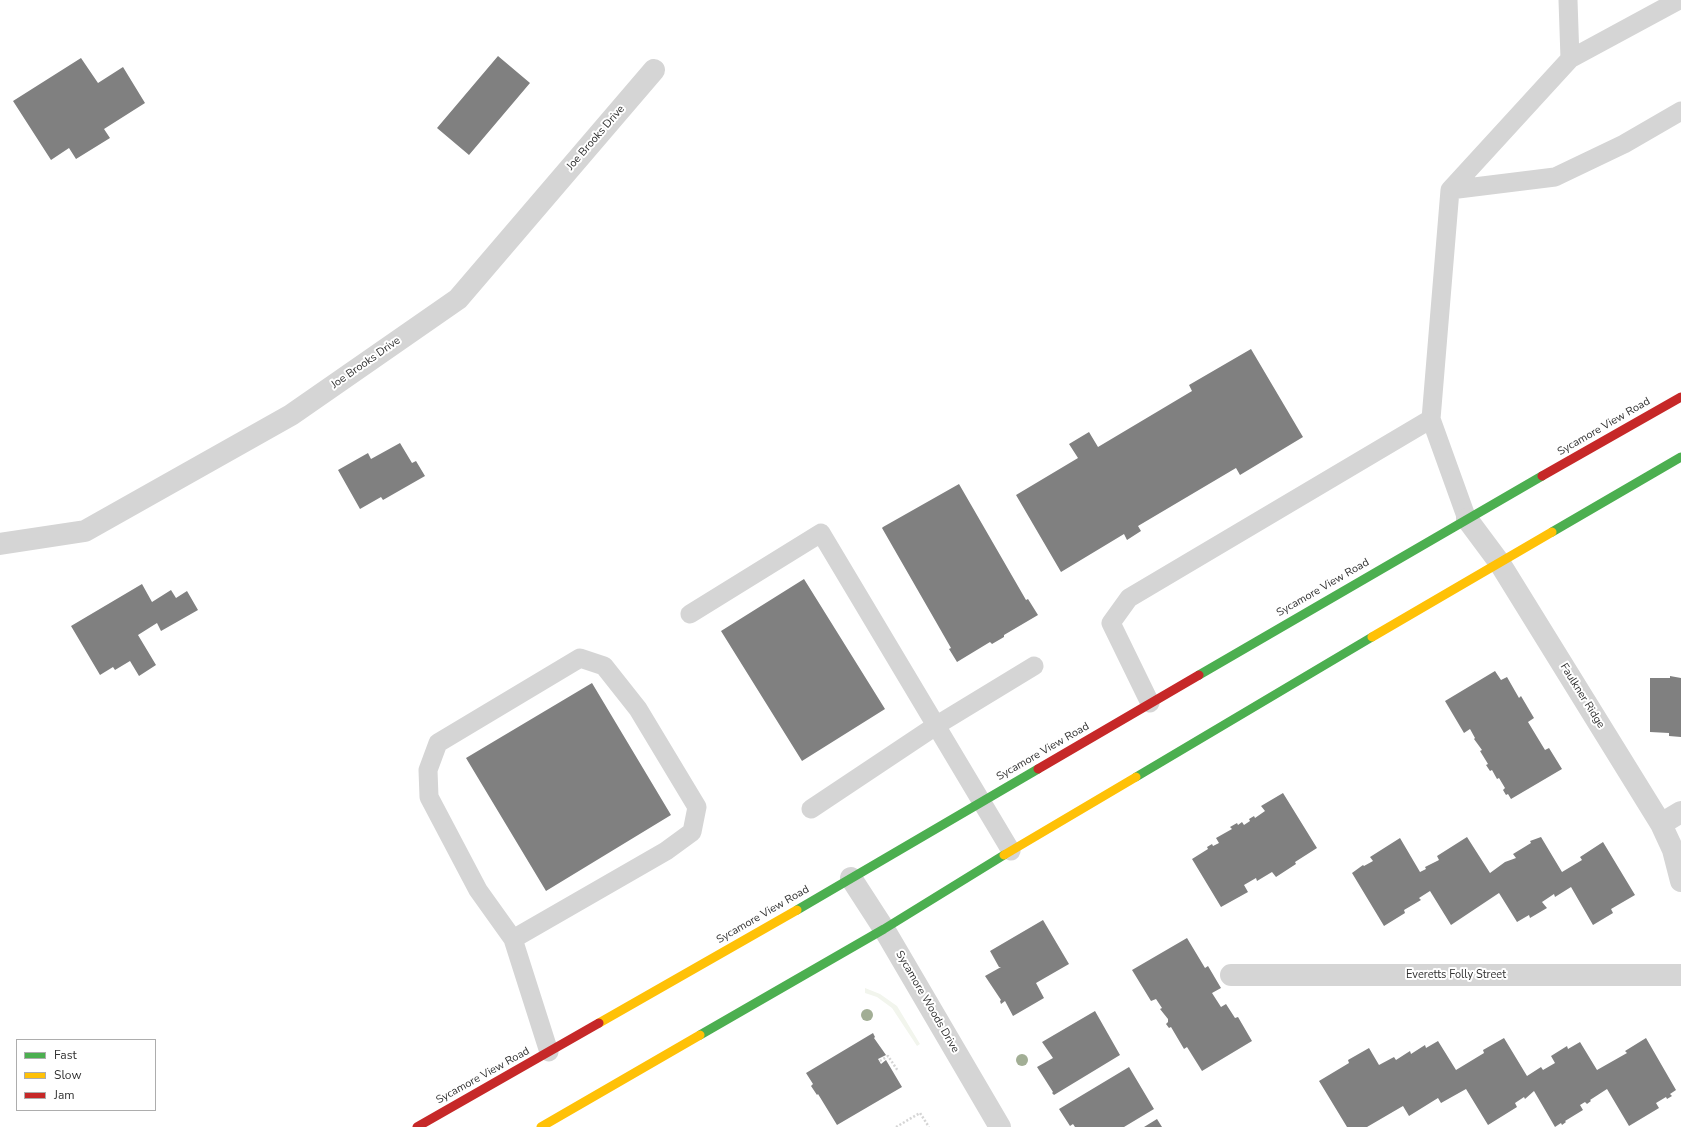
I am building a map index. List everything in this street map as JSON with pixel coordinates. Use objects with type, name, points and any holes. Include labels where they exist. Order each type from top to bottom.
[{"type":"main road","name":"Sycamore View Road","points":[[417,1127],[851,878],[1467,518],[1681,397]]},
{"type":"main road","points":[[541,1127],[884,929],[1011,851],[1499,562],[1681,457]]},
{"type":"street","name":"Joe Brooks Drive","points":[[0,544],[85,531],[291,415],[458,299],[654,70]]},
{"type":"street","name":"Faulkner Ridge","points":[[1467,518],[1499,562],[1661,824],[1673,850],[1681,881]]},
{"type":"street","points":[[1661,824],[1681,812]]},
{"type":"street","name":"Sycamore Woods Drive","points":[[851,878],[884,929],[1000,1127]]},
{"type":"street","name":"Everetts Folly Street","points":[[1231,975],[1681,975]]},
{"type":"lane","points":[[1568,0],[1570,59]]},
{"type":"lane","points":[[1467,518],[1431,419],[1450,190],[1570,59],[1679,0]]},
{"type":"lane","points":[[1450,190],[1555,177],[1624,144],[1681,111]]},
{"type":"lane","points":[[1150,703],[1110,623],[1130,598],[1431,419]]},
{"type":"lane","points":[[690,614],[821,533],[1011,851]]},
{"type":"lane","points":[[513,939],[666,851],[692,832],[697,807],[638,709],[604,666],[580,658],[438,743],[428,770],[429,797],[478,890],[513,939],[549,1052]]},
{"type":"lane","points":[[811,809],[937,725],[1034,666]]},
{"type":"path","points":[[880,1061],[888,1056],[898,1071]]},
{"type":"path","points":[[896,1127],[920,1113],[929,1127]]},
{"type":"shaded area","points":[[865,988],[880,994],[897,1006],[920,1044],[917,1046],[892,1008],[877,997],[865,993]]},
{"type":"building","points":[[498,56],[530,83],[469,155],[437,128]]},
{"type":"building","points":[[81,58],[98,83],[123,67],[145,103],[104,129],[110,138],[76,159],[69,148],[51,160],[13,101]]},
{"type":"building","points":[[1251,349],[1303,437],[1240,475],[1236,468],[1138,526],[1141,531],[1127,540],[1124,534],[1061,572],[1016,495],[1078,458],[1069,444],[1089,432],[1098,447],[1192,391],[1189,385]]},
{"type":"building","points":[[400,443],[412,463],[416,461],[425,476],[383,500],[381,497],[360,509],[338,470],[368,453],[371,459]]},
{"type":"building","points":[[959,484],[1026,600],[1028,599],[1038,615],[1004,635],[1004,637],[992,644],[990,642],[957,662],[949,649],[951,648],[882,528]]},
{"type":"building","points":[[804,579],[885,709],[802,761],[721,631]]},
{"type":"building","points":[[142,584],[152,602],[171,590],[176,598],[187,591],[198,610],[161,631],[157,623],[138,635],[156,665],[139,676],[130,661],[115,670],[113,667],[100,675],[71,626]]},
{"type":"building","points":[[1495,671],[1501,680],[1507,677],[1519,698],[1521,696],[1534,718],[1528,722],[1545,750],[1549,748],[1562,769],[1511,799],[1503,790],[1505,788],[1499,778],[1497,779],[1492,770],[1490,771],[1486,765],[1488,764],[1480,751],[1482,750],[1474,739],[1475,738],[1470,729],[1464,733],[1445,701]]},
{"type":"building","points":[[1670,676],[1681,678],[1681,737],[1669,736],[1669,733],[1650,732],[1650,678],[1670,678]]},
{"type":"building","points":[[592,683],[671,815],[546,891],[466,758]]},
{"type":"building","points":[[1283,793],[1317,848],[1295,862],[1296,864],[1276,877],[1272,872],[1257,881],[1256,878],[1244,885],[1248,892],[1221,907],[1192,859],[1208,849],[1207,847],[1212,844],[1213,846],[1219,843],[1216,838],[1232,829],[1230,827],[1237,823],[1238,825],[1242,822],[1244,825],[1250,821],[1249,819],[1254,816],[1255,818],[1265,811],[1261,806]]},
{"type":"building","points":[[1467,837],[1490,873],[1505,862],[1516,858],[1513,854],[1531,843],[1530,841],[1541,837],[1562,872],[1582,860],[1580,857],[1603,842],[1635,895],[1611,909],[1613,913],[1593,925],[1571,887],[1555,897],[1554,894],[1542,902],[1547,908],[1530,918],[1529,915],[1517,922],[1499,893],[1451,925],[1430,891],[1419,898],[1421,900],[1404,910],[1405,913],[1384,926],[1352,873],[1363,865],[1364,866],[1373,861],[1370,857],[1400,838],[1420,872],[1426,869],[1425,867],[1439,860],[1437,856]]},
{"type":"building","points":[[1043,920],[1069,964],[1036,983],[1044,998],[1013,1016],[1005,1001],[1001,1004],[1001,1000],[985,976],[1001,967],[999,967],[990,951]]},
{"type":"building","points":[[1187,938],[1205,968],[1208,966],[1221,988],[1212,993],[1221,1007],[1226,1004],[1235,1018],[1238,1017],[1252,1041],[1202,1071],[1187,1047],[1184,1049],[1171,1027],[1169,1028],[1166,1024],[1168,1019],[1160,1009],[1162,1008],[1156,999],[1151,1001],[1132,970]]},
{"type":"building","points":[[1095,1011],[1120,1055],[1054,1095],[1037,1067],[1053,1058],[1042,1042]]},
{"type":"building","points":[[873,1033],[874,1038],[886,1055],[878,1059],[881,1064],[886,1060],[902,1087],[837,1125],[818,1094],[817,1095],[811,1086],[813,1084],[806,1073]]},
{"type":"building","points":[[1504,1038],[1527,1076],[1541,1067],[1543,1070],[1555,1063],[1551,1056],[1567,1046],[1568,1049],[1580,1042],[1597,1070],[1627,1053],[1625,1051],[1646,1038],[1676,1090],[1670,1094],[1672,1096],[1667,1099],[1666,1097],[1656,1103],[1659,1108],[1629,1126],[1607,1089],[1590,1100],[1591,1101],[1587,1104],[1585,1102],[1580,1105],[1583,1110],[1565,1121],[1566,1122],[1562,1125],[1561,1123],[1555,1127],[1534,1091],[1525,1099],[1524,1097],[1515,1103],[1517,1107],[1488,1125],[1466,1089],[1441,1103],[1438,1098],[1409,1116],[1403,1106],[1367,1127],[1347,1127],[1319,1081],[1349,1063],[1348,1060],[1369,1048],[1379,1065],[1394,1057],[1396,1060],[1410,1051],[1411,1054],[1425,1045],[1426,1048],[1438,1041],[1456,1070],[1484,1053],[1483,1050]]},
{"type":"building","points":[[1129,1067],[1154,1109],[1124,1127],[1075,1127],[1073,1124],[1070,1126],[1059,1109]]},
{"type":"building","points":[[1157,1119],[1162,1127],[1144,1127]]},
{"type":"traffic: fast","points":[[1552,532],[1681,457]]},
{"type":"traffic: fast","points":[[1199,675],[1542,476]]},
{"type":"traffic: fast","points":[[1136,777],[1372,637]]},
{"type":"traffic: fast","points":[[797,910],[1038,769]]},
{"type":"traffic: fast","points":[[700,1035],[884,929],[1004,855]]},
{"type":"traffic: slow","points":[[1372,637],[1552,532]]},
{"type":"traffic: slow","points":[[1004,855],[1136,777]]},
{"type":"traffic: slow","points":[[599,1023],[797,910]]},
{"type":"traffic: slow","points":[[541,1127],[700,1035]]},
{"type":"traffic: jam","points":[[1542,476],[1681,397]]},
{"type":"traffic: jam","points":[[1038,769],[1199,675]]},
{"type":"traffic: jam","points":[[417,1127],[599,1023]]}]
